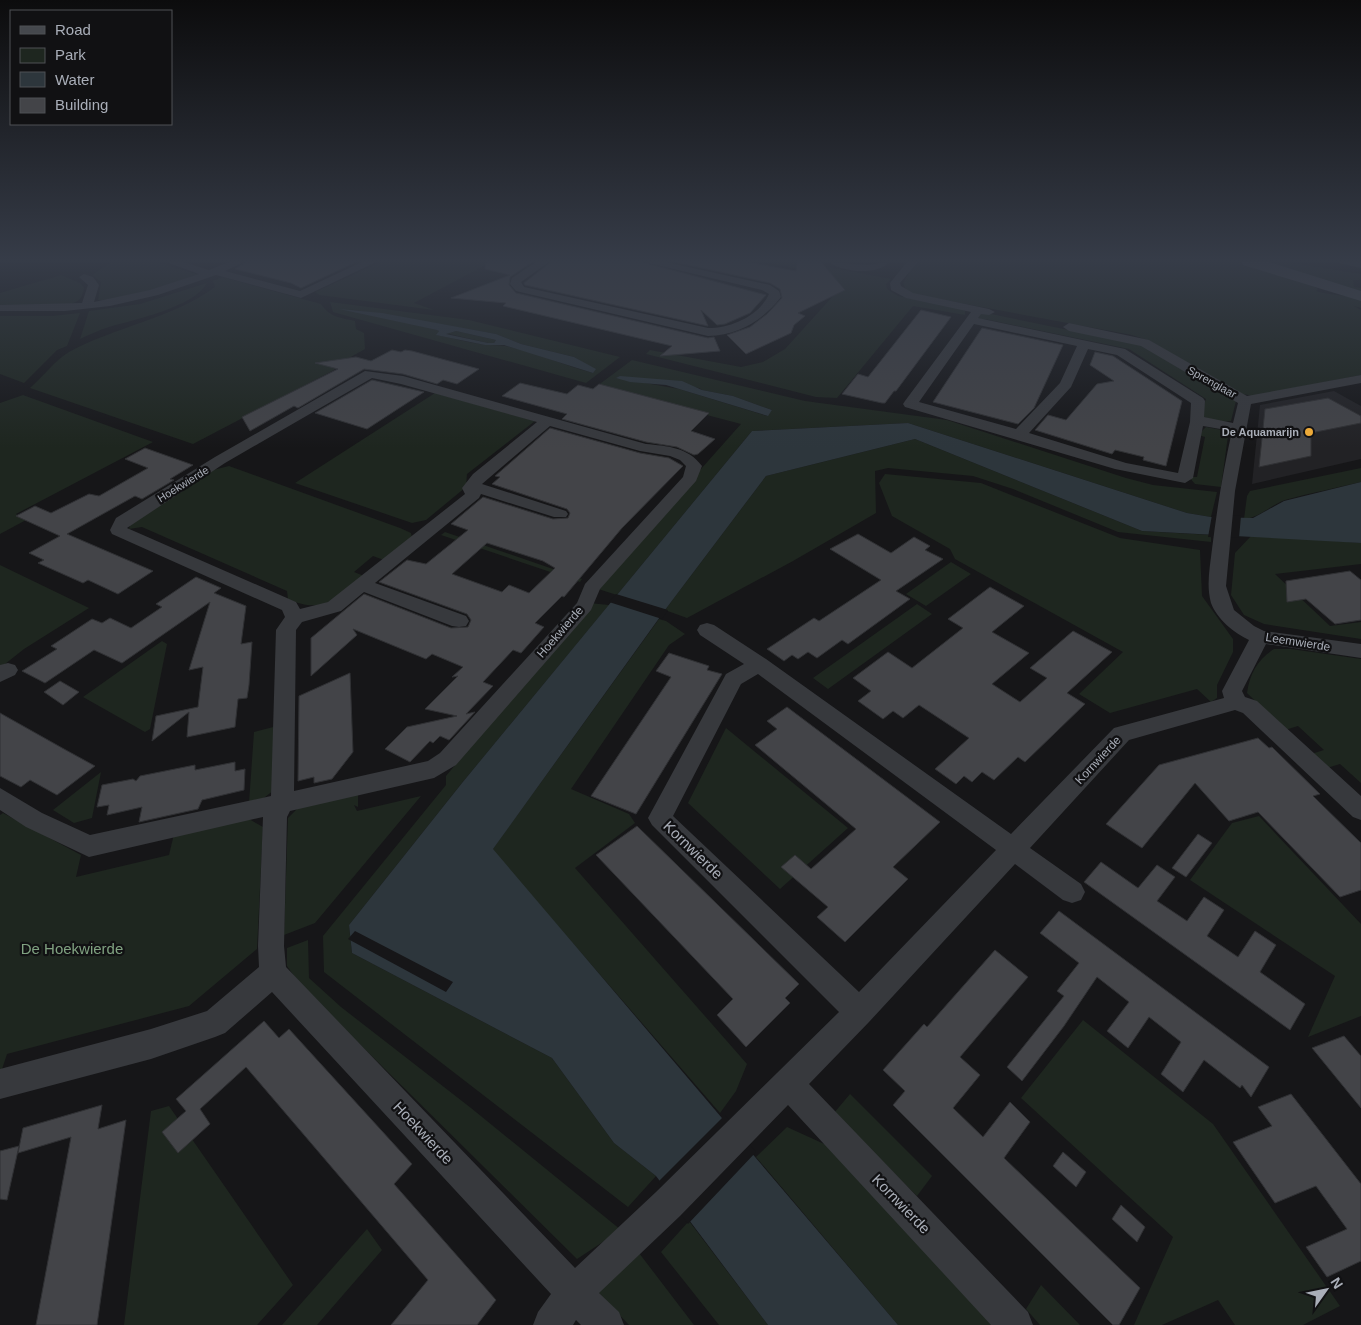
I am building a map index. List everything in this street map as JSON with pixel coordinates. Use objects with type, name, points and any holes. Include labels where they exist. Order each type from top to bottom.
[{"type":"street","points":[[672,324],[708,332],[722,333],[737,330],[744,324]]},
{"type":"street","name":"Sprenglaar","points":[[968,324],[933,376],[910,404],[1020,434],[1114,465],[1161,476],[1185,478],[1197,420],[1198,401],[1121,352],[1008,324]]},
{"type":"street","name":"Sprenglaar","points":[[1058,325],[1139,341],[1245,401],[1361,379]]},
{"type":"street","points":[[1020,434],[1066,384],[1084,344]]},
{"type":"street","name":"Hoekwierde","points":[[0,798],[34,820],[89,846],[282,804],[434,768],[448,759],[584,606],[592,591],[591,588],[690,478],[695,468],[688,457],[403,380],[370,374],[220,460],[122,522],[118,530],[289,606],[295,617]]},
{"type":"street","name":"Sprenglaar","points":[[1226,509],[1227,491],[1241,429],[1245,401]]},
{"type":"street","points":[[0,1084],[151,1044],[215,1023],[273,973],[270,946],[275,816],[282,804],[286,630],[295,617],[334,606],[362,584],[473,495],[470,488],[479,476],[548,420]]},
{"type":"street","points":[[1197,420],[1241,429]]},
{"type":"street","points":[[472,486],[560,514]]},
{"type":"street","name":"Leemwierde","points":[[1226,509],[1217,586],[1221,604],[1242,626],[1260,637],[1361,651]]},
{"type":"street","points":[[362,584],[459,621]]},
{"type":"street","points":[[707,630],[759,664],[1072,892]]},
{"type":"street","points":[[1260,637],[1232,691],[1236,702],[1250,707],[1361,810]]},
{"type":"street","name":"Kornwierde","points":[[759,664],[733,679],[660,818],[859,1012]]},
{"type":"street","name":"Kornwierde","points":[[550,1325],[574,1293],[668,1204],[787,1082],[859,1012],[1122,734],[1236,702]]},
{"type":"street","name":"Hoekwierde","points":[[273,973],[606,1325]]},
{"type":"street","name":"Kornwierde","points":[[787,1082],[839,1140],[1015,1325]]},
{"type":"shaded area","name":"De Aquamarijn","points":[[1334,391],[1361,406],[1361,459],[1252,484],[1260,405]]},
{"type":"green space","points":[[0,324],[76,324],[67,346],[57,350],[24,383],[0,374]]},
{"type":"green space","points":[[85,324],[120,324],[105,328],[80,339]]},
{"type":"green space","points":[[137,324],[355,324],[356,329],[364,333],[365,349],[338,364],[334,370],[193,444],[30,388],[59,359],[69,352],[106,335]]},
{"type":"green space","points":[[375,324],[412,324],[438,330],[437,335],[516,349],[593,373],[584,363],[574,357],[521,344],[496,334],[436,324],[485,324],[620,357],[586,383]]},
{"type":"green space","points":[[808,324],[898,324],[837,398],[816,397],[646,354],[650,350],[741,367],[763,362],[785,349]]},
{"type":"green space","points":[[1008,324],[1039,324],[1142,345],[1236,401],[1231,421],[1220,422],[1201,416],[1206,399],[1129,349]]},
{"type":"green space","points":[[1072,324],[1361,324],[1361,375],[1253,396],[1237,393],[1150,341],[1132,335]]},
{"type":"green space","points":[[456,331],[496,340],[494,343],[488,343],[445,333]]},
{"type":"green space","points":[[632,360],[805,401],[947,420],[1126,478],[1153,485],[1217,492],[1211,517],[1187,513],[908,423],[752,431],[617,595],[595,588],[741,424],[597,386]],"holes":[[[617,378],[699,388],[733,396],[772,410],[767,416],[679,389]]]},
{"type":"green space","points":[[435,393],[535,421],[467,474],[466,487],[426,520],[412,523],[295,483]]},
{"type":"green space","points":[[23,395],[153,442],[16,514],[26,520],[0,534],[0,403]]},
{"type":"green space","points":[[1206,427],[1222,430],[1228,436],[1221,487],[1195,484],[1189,477],[1197,477],[1205,437],[1198,435]]},
{"type":"green space","points":[[915,439],[1142,531],[1211,535],[1211,542],[1118,532],[1013,489],[973,476],[888,468],[875,471],[876,513],[793,561],[687,618],[665,610],[766,476]]},
{"type":"green space","points":[[229,466],[400,528],[411,533],[412,538],[384,560],[373,556],[354,572],[364,576],[337,597],[320,605],[311,605],[300,604],[288,599],[287,591],[142,527],[129,529],[131,521],[213,470]]},
{"type":"green space","points":[[1361,468],[1361,482],[1285,500],[1255,516],[1244,519],[1247,496],[1250,491]]},
{"type":"green space","points":[[885,474],[981,483],[1120,538],[1200,550],[1202,596],[1233,639],[1233,652],[1217,685],[1217,698],[1211,702],[1197,689],[1110,713],[1079,694],[1123,652],[955,559],[950,549],[892,516],[879,483]]},
{"type":"green space","points":[[445,532],[582,579],[580,582],[441,535]]},
{"type":"green space","points":[[1252,535],[1361,543],[1361,564],[1275,574],[1330,626],[1361,622],[1361,639],[1264,624],[1244,615],[1231,595],[1235,553]]},
{"type":"green space","points":[[951,562],[971,574],[926,606],[906,594]]},
{"type":"green space","points":[[0,565],[89,608],[24,649],[0,668]]},
{"type":"green space","points":[[589,603],[609,605],[462,783],[349,925],[352,953],[552,1058],[614,1143],[656,1176],[628,1207],[324,972],[323,936],[446,785],[446,776]]},
{"type":"green space","points":[[917,604],[932,614],[828,689],[813,678]]},
{"type":"green space","points":[[659,619],[666,621],[685,634],[669,645],[571,789],[629,814],[635,823],[575,868],[747,1064],[736,1091],[720,1113],[492,850]]},
{"type":"green space","points":[[162,641],[167,644],[150,729],[145,732],[83,697]]},
{"type":"green space","points":[[1274,649],[1291,649],[1361,659],[1361,783],[1340,764],[1327,768],[1311,754],[1324,750],[1298,726],[1285,730],[1247,693],[1255,668]]},
{"type":"green space","points":[[277,726],[274,790],[260,801],[249,803],[254,732]]},
{"type":"green space","points":[[726,728],[848,828],[780,889],[688,803]]},
{"type":"green space","points":[[101,772],[92,818],[74,823],[53,810]]},
{"type":"green space","points":[[358,792],[358,807],[354,805],[357,811],[421,796],[315,923],[284,935],[288,818],[298,808]]},
{"type":"green space","name":"De Hoekwierde","points":[[3,813],[81,855],[76,877],[169,855],[174,834],[247,818],[263,827],[257,949],[189,1006],[7,1054],[0,1075],[0,815]]},
{"type":"green space","points":[[1259,816],[1361,924],[1361,1016],[1308,1037],[1335,976],[1190,880],[1232,823]]},
{"type":"green space","points":[[308,940],[309,978],[341,1007],[471,1108],[621,1230],[577,1259],[301,986],[287,966],[287,948]]},
{"type":"green space","points":[[1083,1020],[1213,1124],[1340,1306],[1303,1325],[1235,1325],[1218,1300],[1162,1325],[1134,1325],[1173,1237],[1021,1098]]},
{"type":"green space","points":[[850,1094],[932,1176],[917,1196],[834,1113]]},
{"type":"green space","points":[[169,1106],[293,1285],[257,1325],[124,1325],[151,1111]]},
{"type":"green space","points":[[787,1127],[833,1148],[994,1325],[898,1325],[756,1157]]},
{"type":"green space","points":[[689,1221],[768,1325],[719,1325],[661,1252]]},
{"type":"green space","points":[[367,1229],[382,1250],[317,1325],[282,1325]]},
{"type":"green space","points":[[639,1253],[694,1325],[629,1325],[596,1290]]},
{"type":"green space","points":[[1041,1285],[1080,1325],[1040,1325],[1026,1309]]},
{"type":"water","points":[[408,324],[441,324],[496,334],[521,344],[574,357],[596,369],[593,373],[504,345],[485,345],[436,335],[439,331]],"holes":[[[456,331],[496,340],[494,343],[488,343],[446,334]]]},
{"type":"water","points":[[620,376],[682,381],[702,390],[733,396],[772,410],[768,416],[666,385],[630,382],[616,378]]},
{"type":"water","points":[[908,423],[1187,513],[1211,517],[1253,518],[1284,501],[1361,482],[1361,543],[1142,531],[915,439],[766,476],[665,610],[493,849],[898,1325],[768,1325],[656,1176],[614,1143],[552,1058],[352,953],[349,925],[462,783],[752,431]]},
{"type":"pier","points":[[1212,515],[1241,516],[1239,538],[1208,537]]},
{"type":"pier","points":[[616,594],[668,610],[662,619],[609,602]]},
{"type":"pier","points":[[355,931],[453,982],[446,992],[348,939]]},
{"type":"pier","points":[[725,1115],[756,1152],[688,1224],[658,1182]]},
{"type":"building","points":[[578,324],[648,324],[708,338],[714,337],[720,351],[660,356],[672,346]]},
{"type":"building","points":[[754,324],[795,324],[791,333],[746,354],[727,335]]},
{"type":"building","points":[[910,324],[946,324],[885,403],[842,394],[858,374],[868,377]]},
{"type":"building","points":[[982,328],[1063,345],[1034,408],[1018,424],[933,402]]},
{"type":"building","points":[[392,350],[401,352],[405,350],[412,351],[479,369],[457,384],[443,380],[437,384],[403,374],[364,369],[298,408],[294,406],[250,431],[242,417],[338,369],[315,363],[356,357],[371,361]]},
{"type":"building","points":[[1095,352],[1113,356],[1182,401],[1166,466],[1143,460],[1144,457],[1115,450],[1112,454],[1035,430],[1048,415],[1066,420],[1097,384],[1114,381],[1090,365]]},
{"type":"building","points":[[372,380],[424,392],[367,429],[315,413]]},
{"type":"building","points":[[520,383],[567,394],[578,385],[593,389],[599,384],[709,413],[691,431],[715,439],[698,454],[694,455],[677,447],[646,442],[562,419],[567,414],[502,396]]},
{"type":"building","points":[[1328,398],[1361,416],[1361,423],[1311,433],[1311,456],[1259,467],[1265,409]]},
{"type":"building","points":[[550,428],[640,453],[669,458],[683,466],[622,528],[564,597],[562,596],[535,623],[544,627],[521,653],[513,650],[483,682],[493,686],[466,714],[475,712],[449,740],[440,736],[433,743],[430,741],[410,762],[385,749],[407,727],[457,716],[425,709],[458,676],[452,677],[463,667],[432,654],[426,659],[353,629],[357,635],[311,676],[311,638],[364,594],[451,628],[468,627],[471,620],[467,614],[379,582],[407,560],[426,564],[468,530],[451,524],[483,497],[553,519],[568,518],[570,513],[567,509],[492,484],[500,477],[495,476]],"holes":[[[487,543],[543,561],[555,568],[529,593],[509,585],[502,592],[452,574]]]},
{"type":"building","points":[[145,448],[193,465],[170,479],[174,480],[142,499],[135,496],[67,534],[153,571],[118,594],[88,580],[83,583],[38,563],[44,560],[29,553],[60,536],[16,516],[35,506],[51,513],[89,494],[99,496],[148,468],[125,459]]},
{"type":"building","points":[[858,534],[891,553],[914,537],[930,546],[925,550],[943,559],[896,591],[910,599],[848,644],[842,640],[817,658],[808,652],[798,659],[792,655],[784,661],[767,649],[814,618],[819,621],[881,580],[830,549]]},
{"type":"building","points":[[1350,571],[1361,580],[1361,620],[1335,624],[1306,599],[1287,602],[1286,581]]},
{"type":"building","points":[[196,577],[221,588],[214,593],[246,606],[241,644],[252,642],[249,685],[247,698],[238,699],[235,727],[187,737],[189,712],[152,741],[156,716],[198,707],[203,667],[189,670],[210,602],[122,663],[94,650],[45,683],[22,671],[57,649],[51,646],[92,619],[102,623],[110,618],[131,628],[162,607],[156,604]]},
{"type":"building","points":[[990,587],[1024,606],[992,632],[1029,653],[992,684],[1020,702],[1047,678],[1030,668],[1073,631],[1112,652],[1067,693],[1085,704],[1025,762],[1018,757],[994,780],[982,772],[972,782],[964,776],[956,784],[935,769],[969,738],[919,705],[903,718],[893,711],[883,719],[858,701],[871,691],[853,678],[888,652],[912,668],[963,628],[948,619]]},
{"type":"building","points":[[669,653],[709,666],[707,670],[722,674],[636,814],[591,796],[671,677],[656,671]]},
{"type":"building","points":[[350,673],[353,752],[332,779],[314,783],[314,777],[298,781],[299,696]]},
{"type":"building","points":[[60,681],[79,692],[63,705],[44,692]]},
{"type":"building","points":[[787,707],[940,822],[893,867],[908,879],[845,942],[817,917],[828,907],[781,867],[795,855],[811,869],[856,829],[755,745],[777,729],[767,721]]},
{"type":"building","points":[[0,713],[95,766],[57,795],[30,780],[21,787],[0,776]]},
{"type":"building","points":[[1258,738],[1269,748],[1272,747],[1320,794],[1313,796],[1361,843],[1361,890],[1340,897],[1258,812],[1229,821],[1195,783],[1142,848],[1106,824],[1159,765]]},
{"type":"building","points":[[235,762],[235,771],[245,769],[244,790],[202,800],[198,809],[139,822],[142,807],[107,815],[109,805],[97,807],[102,785],[133,779],[136,781],[140,776],[195,765],[195,770]]},
{"type":"building","points":[[637,826],[799,984],[785,998],[790,1003],[746,1047],[717,1015],[733,999],[596,855]]},
{"type":"building","points":[[1198,834],[1212,843],[1186,877],[1172,868]]},
{"type":"building","points":[[1101,862],[1138,888],[1157,865],[1175,877],[1157,901],[1187,921],[1204,897],[1224,910],[1207,936],[1238,957],[1255,931],[1276,945],[1260,972],[1305,1004],[1290,1030],[1084,882]]},
{"type":"building","points":[[1059,911],[1269,1067],[1251,1097],[1242,1085],[1240,1088],[1204,1060],[1183,1092],[1161,1074],[1181,1042],[1149,1017],[1128,1048],[1107,1031],[1129,1002],[1097,977],[1064,1026],[1022,1081],[1007,1067],[1064,996],[1057,991],[1079,963],[1040,933]]},
{"type":"building","points":[[995,950],[1028,977],[960,1057],[980,1075],[953,1108],[983,1137],[1010,1102],[1030,1122],[1004,1158],[1140,1288],[1119,1325],[1113,1325],[893,1105],[905,1091],[883,1070],[924,1024],[927,1027]]},
{"type":"building","points":[[264,1021],[279,1038],[289,1029],[412,1164],[394,1184],[496,1300],[477,1325],[391,1325],[428,1280],[246,1067],[200,1109],[210,1124],[178,1153],[162,1132],[186,1111],[176,1099]]},
{"type":"building","points":[[1344,1036],[1361,1056],[1361,1108],[1312,1048]]},
{"type":"building","points":[[1291,1094],[1361,1184],[1361,1261],[1327,1277],[1306,1247],[1347,1229],[1316,1186],[1275,1203],[1233,1142],[1272,1126],[1258,1107]]},
{"type":"building","points":[[102,1105],[98,1129],[126,1120],[97,1325],[36,1325],[71,1137],[18,1153],[23,1128]]},
{"type":"building","points":[[19,1146],[7,1200],[0,1199],[0,1151]]},
{"type":"building","points":[[1063,1152],[1086,1172],[1076,1187],[1053,1166]]},
{"type":"building","points":[[1121,1205],[1145,1227],[1137,1242],[1112,1219]]},
{"type":"place","name":"De Aquamarijn","points":[[1309,432]]}]
